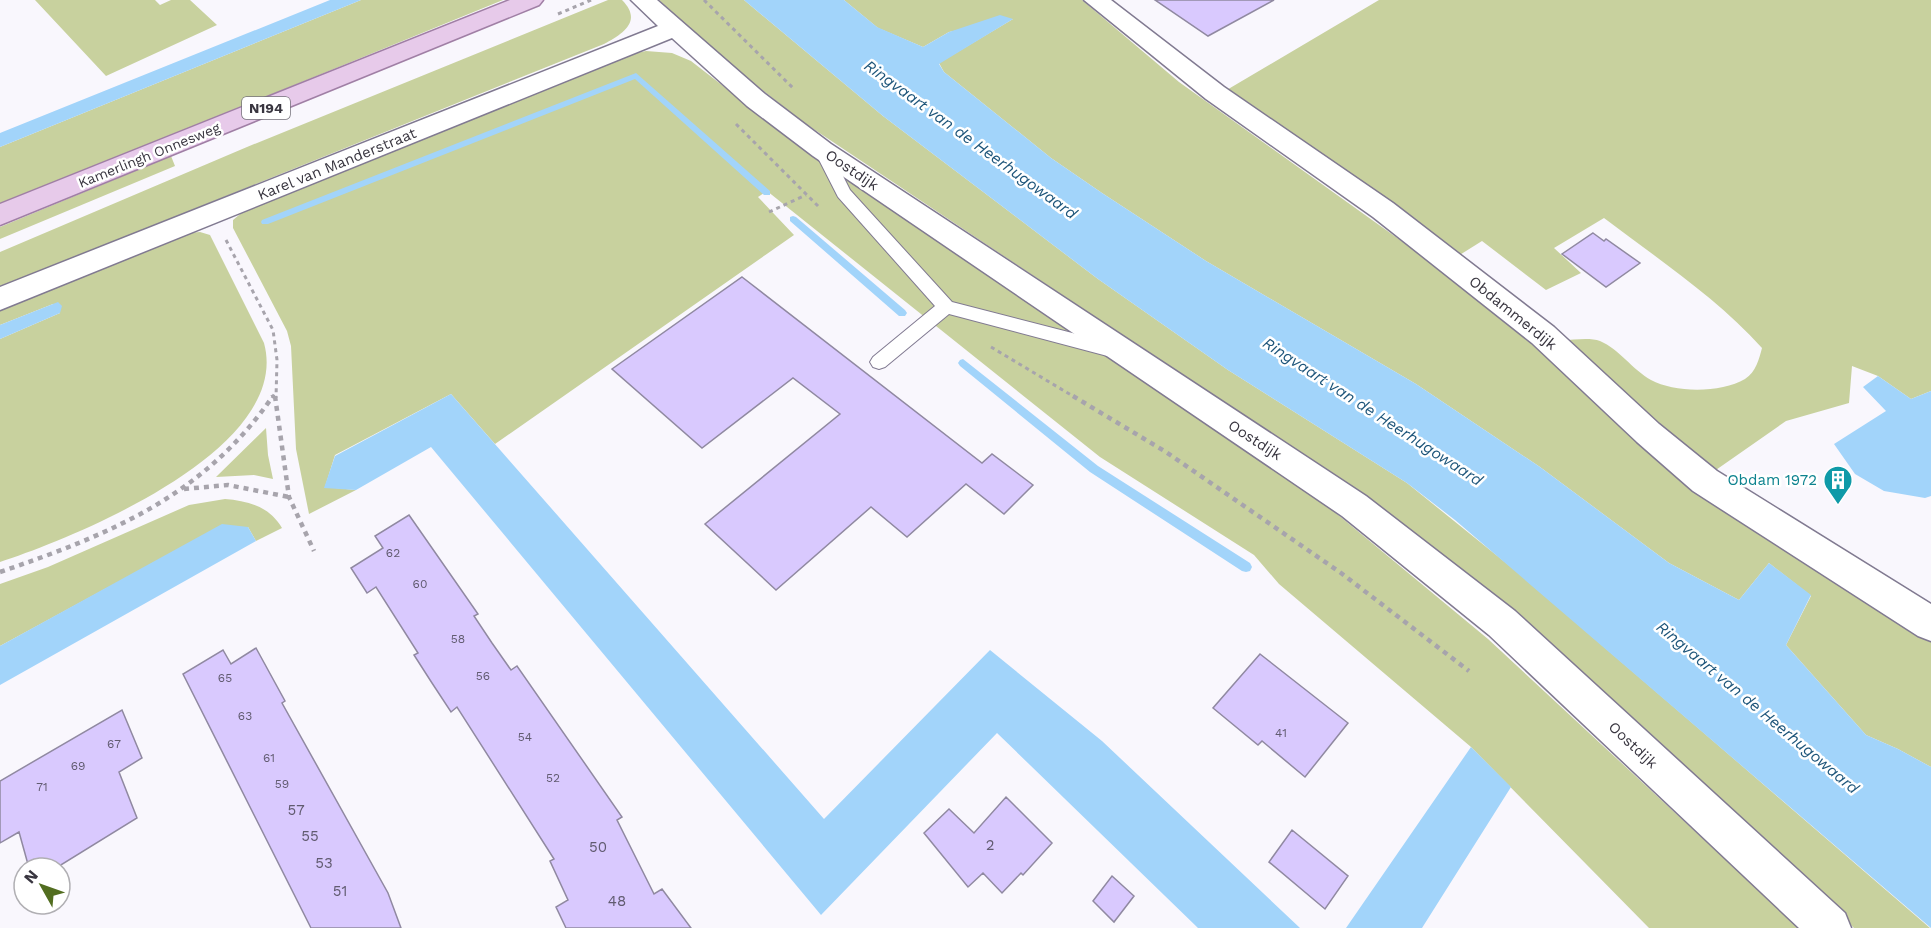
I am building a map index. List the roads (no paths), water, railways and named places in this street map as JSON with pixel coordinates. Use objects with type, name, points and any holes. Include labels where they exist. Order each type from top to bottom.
[{"type":"main road","name":"Kamerlingh Onnesweg","points":[[0,215],[531,0]]},
{"type":"street","name":"Oostdijk","points":[[643,0],[673,29],[756,100],[822,150],[1354,506],[1432,566],[1502,623],[1830,928]]},
{"type":"street","name":"Obdammerdijk","points":[[1096,0],[1215,93],[1383,210],[1534,328],[1648,433],[1705,481],[1931,624]]},
{"type":"street","name":"Karel van Manderstraat","points":[[0,299],[673,29]]},
{"type":"lane","points":[[822,150],[844,194],[946,307],[1123,353]]},
{"type":"lane","points":[[879,362],[946,307]]},
{"type":"water","points":[[330,0],[361,0],[0,147],[0,133]]},
{"type":"water","name":"Ringvaart van de Heerhugowaard","points":[[744,0],[844,0],[877,27],[923,47],[949,32],[1000,15],[1013,19],[939,64],[944,72],[1051,158],[1206,261],[1416,384],[1540,467],[1669,563],[1739,600],[1769,563],[1811,595],[1786,645],[1866,735],[1931,767],[1931,928],[1455,520],[1407,483],[1228,370],[1098,279],[883,116]]},
{"type":"water","points":[[58,302],[62,306],[60,313],[0,339],[0,325]]},
{"type":"water","points":[[1878,376],[1911,399],[1931,391],[1931,496],[1925,498],[1884,491],[1855,474],[1834,444],[1886,411],[1863,387]]},
{"type":"water","points":[[451,394],[824,819],[990,650],[1102,741],[1300,928],[1198,928],[997,733],[821,915],[431,447],[356,490],[324,488],[335,456]]},
{"type":"water","points":[[222,524],[248,527],[256,541],[0,685],[0,646]]},
{"type":"water","points":[[1471,747],[1511,787],[1422,928],[1346,928]]},
{"type":"waterway","points":[[265,222],[636,76],[767,193]]},
{"type":"waterway","points":[[793,219],[902,313]]},
{"type":"waterway","points":[[963,363],[1094,469],[1246,567]]},
{"type":"place","name":"Obdam 1972","points":[[1838,506]]}]
